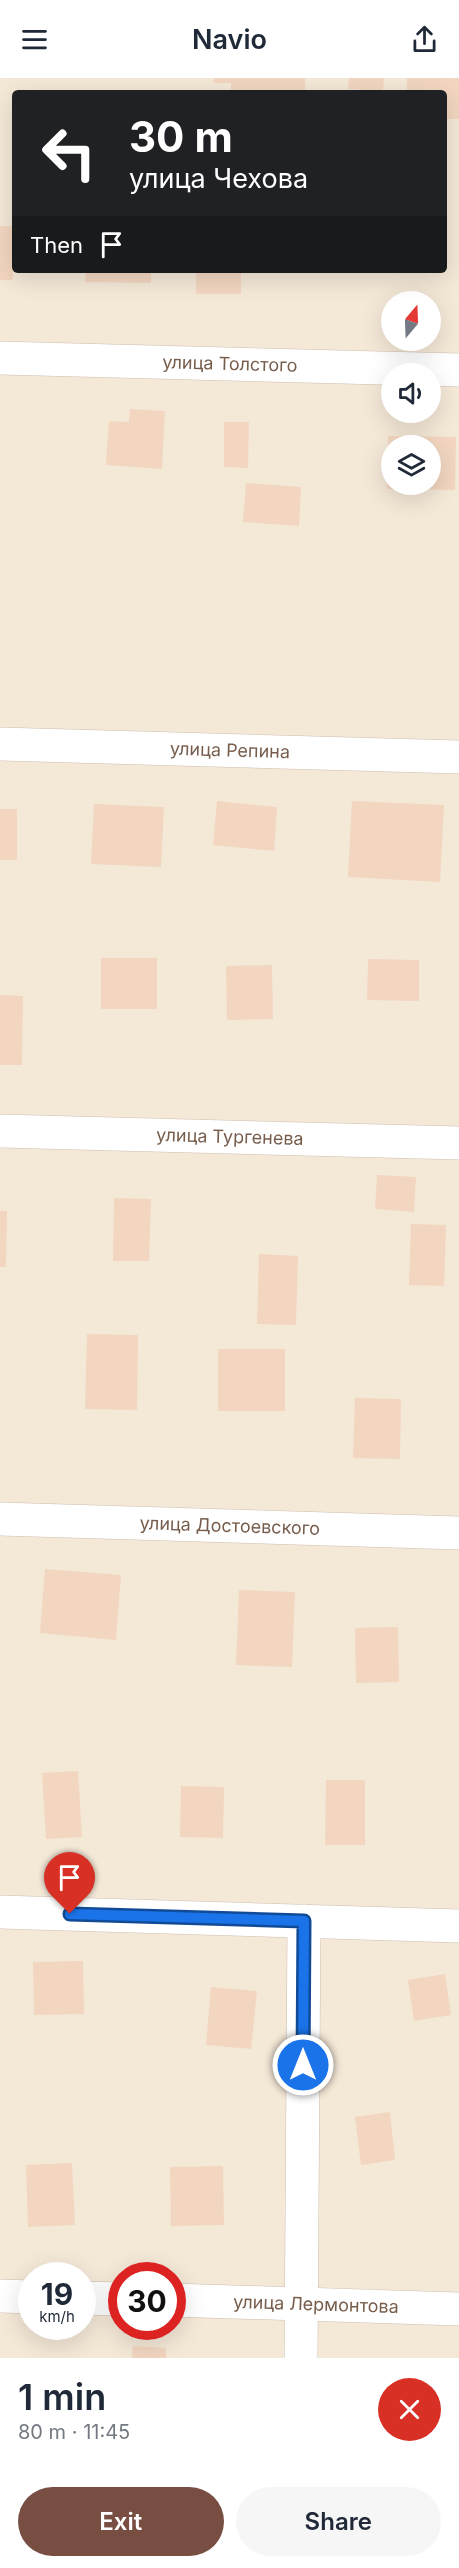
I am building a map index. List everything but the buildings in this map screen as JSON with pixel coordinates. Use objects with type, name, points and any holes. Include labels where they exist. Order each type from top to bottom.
[{"type":"street","name":"улица Толстого","points":[[0,358],[459,370]]},
{"type":"street","name":"улица Репина","points":[[0,744],[459,757]]},
{"type":"street","name":"улица Тургенева","points":[[0,1131],[459,1143]]},
{"type":"street","name":"улица Достоевского","points":[[0,1519],[459,1533]]},
{"type":"street","points":[[0,1912],[459,1926]]},
{"type":"street","points":[[301,2358],[304,1921]]},
{"type":"street","points":[[0,2296],[18,2297]]},
{"type":"street","name":"улица Лермонтова","points":[[186,2300],[459,2309]]},
{"type":"shaded area","points":[[0,78],[459,78],[459,2358],[0,2358]]},
{"type":"route","points":[[70,1914],[304,1921],[303,2065]]}]
